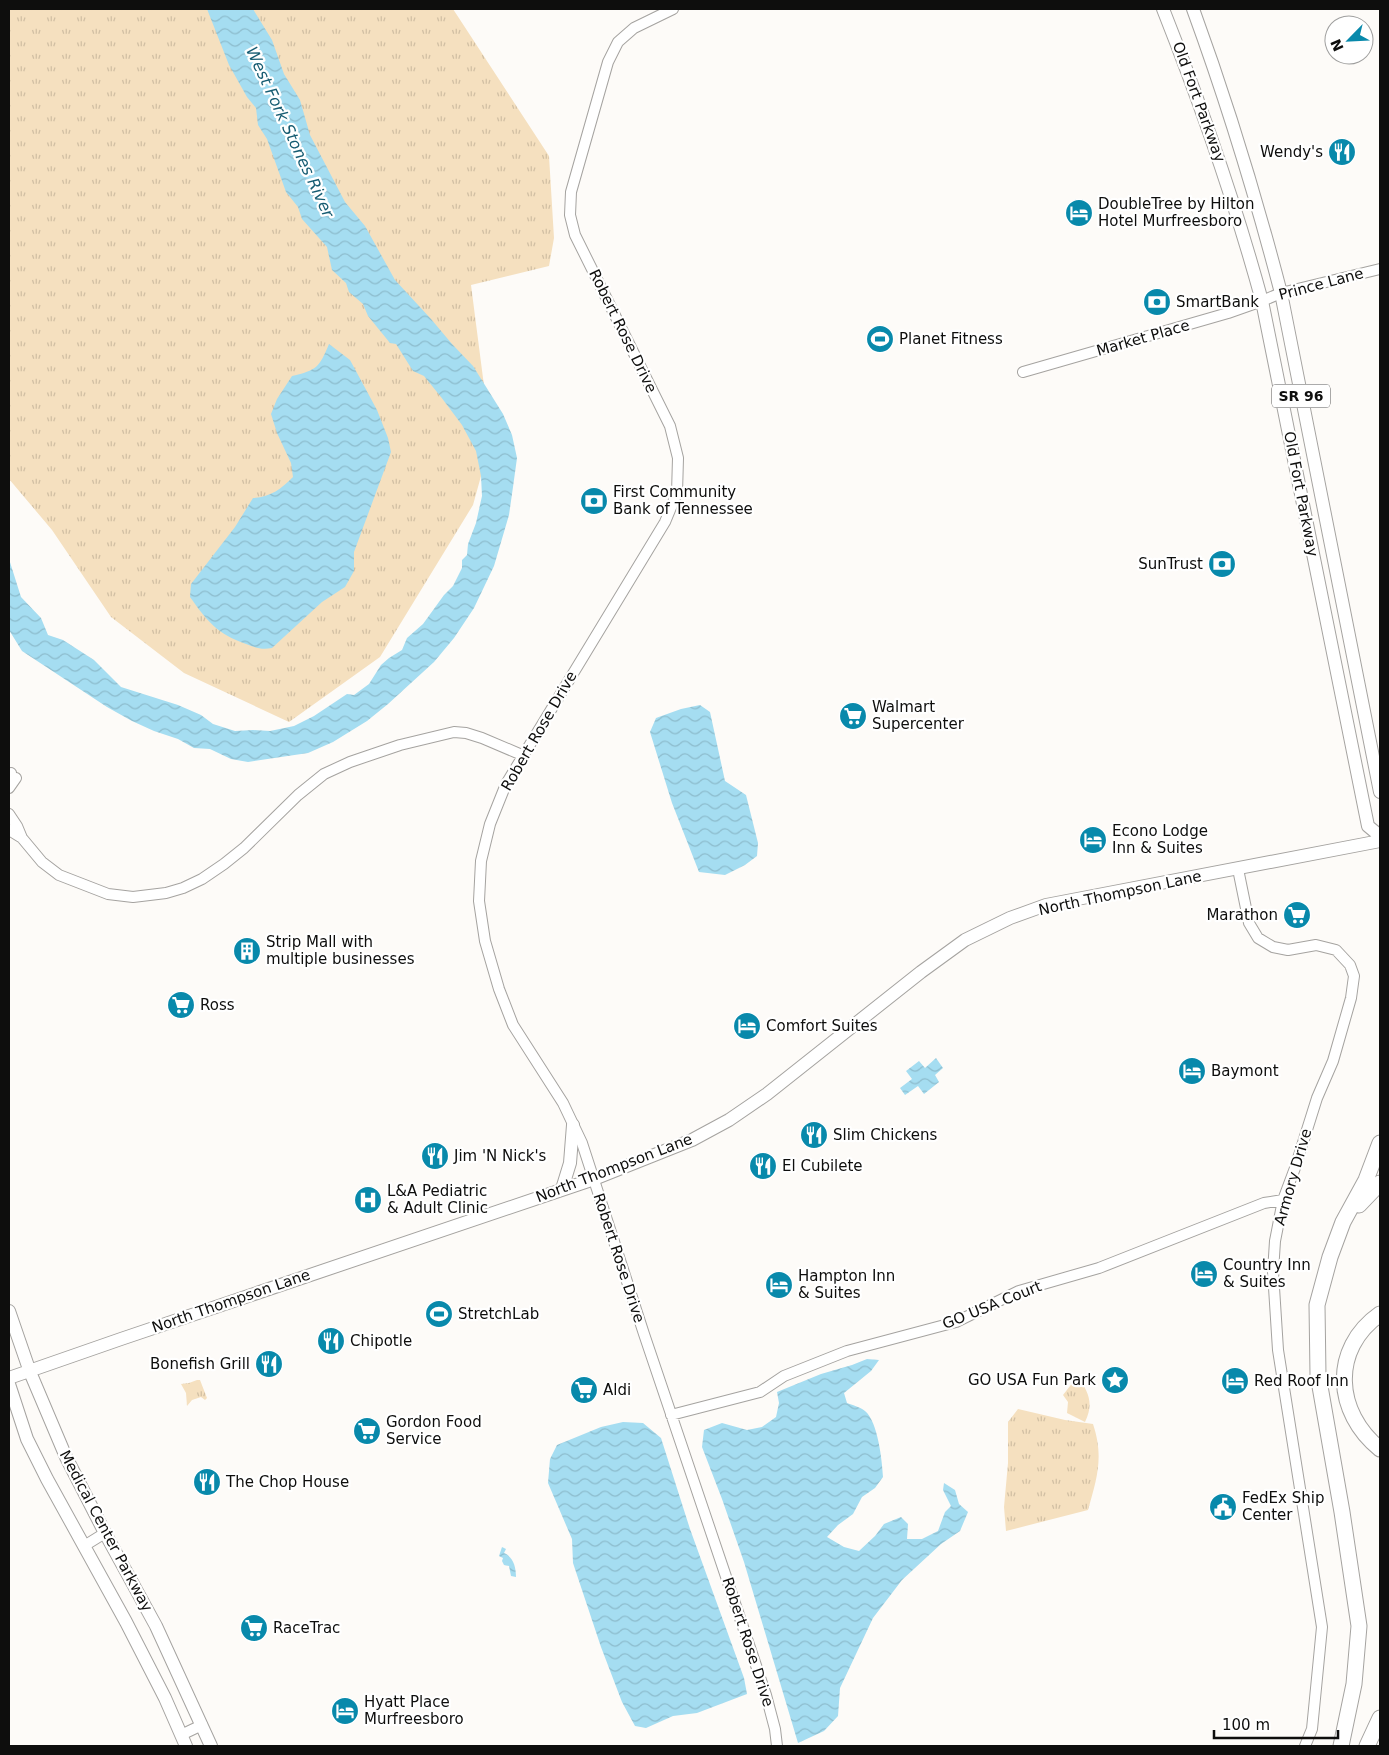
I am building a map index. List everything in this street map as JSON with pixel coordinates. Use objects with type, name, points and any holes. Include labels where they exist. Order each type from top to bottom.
[{"type":"highway","points":[[1341,1746],[1354,1684],[1359,1626],[1342,1512],[1318,1375],[1317,1305],[1330,1257],[1343,1222],[1366,1180],[1380,1143]]},
{"type":"highway","points":[[1330,1257],[1356,1209],[1380,1183]]},
{"type":"highway","points":[[1380,1314],[1372,1320],[1359,1336],[1348,1354],[1345,1394],[1348,1408],[1357,1425],[1371,1442],[1380,1449]]},
{"type":"highway","points":[[1367,1746],[1380,1718]]},
{"type":"main road","name":"Old Fort Parkway","points":[[1164,9],[1187,67],[1222,168],[1262,302],[1368,826],[1380,836]]},
{"type":"main road","name":"Old Fort Parkway","points":[[1193,9],[1240,147],[1264,225],[1281,293],[1380,792]]},
{"type":"main road","name":"North Thompson Lane","points":[[9,1378],[594,1179],[692,1140],[729,1120],[767,1094],[929,966],[965,940],[1010,918],[1046,906],[1380,841]]},
{"type":"main road","points":[[562,1189],[570,1163],[573,1125]]},
{"type":"main road","name":"Medical Center Parkway","points":[[9,1311],[30,1372],[66,1457],[156,1626],[211,1746]]},
{"type":"main road","name":"Medical Center Parkway","points":[[9,1384],[28,1439],[47,1479],[131,1630],[184,1740]]},
{"type":"street","name":"Robert Rose Drive","points":[[673,9],[634,28],[618,42],[608,62],[571,192],[570,215],[575,235],[670,426],[678,458],[677,493],[665,522],[506,784],[490,824],[481,861],[479,901],[485,941],[499,989],[513,1025],[563,1103],[582,1143],[671,1415],[766,1695],[775,1729],[777,1746]]},
{"type":"street","name":"Prince Lane","points":[[1262,302],[1281,293],[1380,269]]},
{"type":"street","name":"Market Place","points":[[1024,372],[1262,302]]},
{"type":"street","points":[[9,814],[22,838],[42,862],[60,875],[108,894],[133,897],[166,893],[190,885],[224,864],[244,848],[298,795],[324,774],[350,762],[400,745],[454,732],[466,733],[482,738],[522,756]]},
{"type":"street","points":[[9,788],[12,775]]},
{"type":"street","points":[[9,830],[22,838]]},
{"type":"street","name":"Armory Drive","points":[[1238,869],[1249,923],[1258,938],[1273,947],[1288,950],[1316,945],[1336,950],[1350,965],[1354,976],[1351,998],[1333,1061],[1317,1098],[1283,1200],[1275,1242],[1273,1272],[1277,1339],[1322,1627],[1312,1729],[1305,1746]]},
{"type":"street","name":"GO USA Court","points":[[671,1415],[760,1392],[784,1376],[847,1351],[956,1322],[1019,1290],[1099,1268],[1264,1203],[1283,1200]]},
{"type":"street","points":[[84,1546],[105,1533]]},
{"type":"street","points":[[184,1740],[202,1724]]},
{"type":"green space","points":[[9,9],[453,9],[549,156],[554,238],[549,266],[471,285],[491,440],[473,505],[380,657],[289,722],[184,673],[111,617],[52,530],[9,479]]},
{"type":"green space","points":[[1077,1377],[1085,1387],[1089,1398],[1090,1404],[1085,1422],[1067,1413],[1068,1402],[1063,1395]]},
{"type":"green space","points":[[200,1380],[207,1398],[205,1400],[201,1397],[192,1400],[187,1406],[186,1393],[181,1384]]},
{"type":"green space","points":[[1018,1409],[1065,1420],[1093,1424],[1099,1457],[1088,1510],[1006,1531],[1004,1507],[1008,1463],[1008,1422]]},
{"type":"water","name":"West Fork Stones River","points":[[207,9],[253,9],[272,40],[284,74],[300,100],[310,135],[345,202],[365,226],[395,280],[473,366],[503,414],[512,435],[517,458],[509,515],[494,566],[474,608],[454,638],[434,662],[367,721],[333,742],[308,753],[248,762],[231,759],[210,749],[194,748],[178,739],[132,721],[107,707],[22,651],[9,630],[9,559],[21,597],[41,618],[48,635],[63,640],[94,660],[121,687],[178,705],[201,715],[213,724],[235,731],[270,731],[294,726],[314,716],[347,694],[354,695],[369,684],[381,665],[402,650],[407,638],[423,624],[453,586],[462,568],[462,560],[467,555],[468,544],[476,523],[482,496],[481,476],[476,451],[462,425],[424,376],[413,371],[396,344],[390,343],[368,316],[363,304],[349,292],[346,283],[332,270],[327,247],[302,219],[298,207],[286,192],[267,139],[258,125],[256,108],[247,97],[229,65]]},
{"type":"water","points":[[329,344],[350,360],[377,410],[388,438],[391,452],[354,552],[354,571],[345,587],[322,602],[272,648],[256,648],[227,636],[213,626],[190,597],[191,584],[235,527],[253,498],[275,492],[293,477],[291,463],[277,433],[271,414],[277,399],[292,376],[307,372],[316,367],[323,358]]},
{"type":"water","points":[[700,705],[710,712],[725,781],[746,795],[758,843],[757,856],[745,865],[725,875],[699,872],[672,803],[650,732],[656,718],[681,709]]},
{"type":"water","points":[[936,1058],[943,1068],[935,1075],[939,1082],[924,1094],[918,1086],[905,1095],[900,1088],[912,1079],[906,1071],[919,1061],[925,1068]]},
{"type":"water","points":[[867,1359],[879,1360],[871,1371],[844,1393],[847,1403],[865,1411],[873,1424],[882,1461],[883,1477],[875,1488],[862,1497],[853,1514],[838,1525],[827,1537],[844,1547],[859,1551],[875,1536],[884,1524],[901,1517],[908,1524],[907,1539],[922,1539],[938,1531],[945,1512],[951,1506],[943,1490],[944,1483],[955,1490],[959,1504],[968,1512],[960,1531],[941,1544],[902,1580],[873,1618],[840,1688],[838,1716],[824,1731],[798,1743],[744,1562],[702,1447],[704,1430],[722,1423],[747,1430],[762,1427],[776,1417],[779,1403],[777,1392],[821,1374]]},
{"type":"water","points":[[623,1422],[643,1423],[661,1438],[690,1529],[744,1678],[747,1694],[697,1713],[673,1716],[646,1728],[635,1726],[622,1702],[601,1647],[573,1563],[572,1539],[548,1483],[550,1459],[557,1445],[601,1427]]},
{"type":"water","points":[[502,1547],[506,1549],[504,1553],[513,1562],[516,1577],[511,1576],[509,1566],[504,1565],[503,1558],[499,1556]]},
{"type":"place","name":"Wendy's","points":[[1342,152]]},
{"type":"place","name":"DoubleTree by Hilton Hotel Murfreesboro","points":[[1079,213]]},
{"type":"place","name":"SmartBank","points":[[1157,302]]},
{"type":"place","name":"Planet Fitness","points":[[880,339]]},
{"type":"place","name":"First Community Bank of Tennessee","points":[[594,501]]},
{"type":"place","name":"SunTrust","points":[[1222,564]]},
{"type":"place","name":"Walmart Supercenter","points":[[853,716]]},
{"type":"place","name":"Econo Lodge Inn & Suites","points":[[1093,840]]},
{"type":"place","name":"Marathon","points":[[1297,915]]},
{"type":"place","name":"Strip Mall with multiple businesses","points":[[247,951]]},
{"type":"place","name":"Ross","points":[[181,1005]]},
{"type":"place","name":"Comfort Suites","points":[[747,1026]]},
{"type":"place","name":"Baymont","points":[[1192,1071]]},
{"type":"place","name":"Slim Chickens","points":[[814,1135]]},
{"type":"place","name":"Jim 'N Nick's","points":[[435,1156]]},
{"type":"place","name":"El Cubilete","points":[[763,1166]]},
{"type":"place","name":"L&A Pediatric & Adult Clinic","points":[[368,1200]]},
{"type":"place","name":"Country Inn & Suites","points":[[1204,1274]]},
{"type":"place","name":"Hampton Inn & Suites","points":[[779,1285]]},
{"type":"place","name":"StretchLab","points":[[439,1314]]},
{"type":"place","name":"Chipotle","points":[[331,1341]]},
{"type":"place","name":"Bonefish Grill","points":[[269,1364]]},
{"type":"place","name":"GO USA Fun Park","points":[[1115,1380]]},
{"type":"place","name":"Red Roof Inn","points":[[1235,1381]]},
{"type":"place","name":"Aldi","points":[[584,1390]]},
{"type":"place","name":"Gordon Food Service","points":[[367,1431]]},
{"type":"place","name":"The Chop House","points":[[207,1482]]},
{"type":"place","name":"FedEx Ship Center","points":[[1223,1507]]},
{"type":"place","name":"RaceTrac","points":[[254,1628]]},
{"type":"place","name":"Hyatt Place Murfreesboro","points":[[345,1711]]}]
